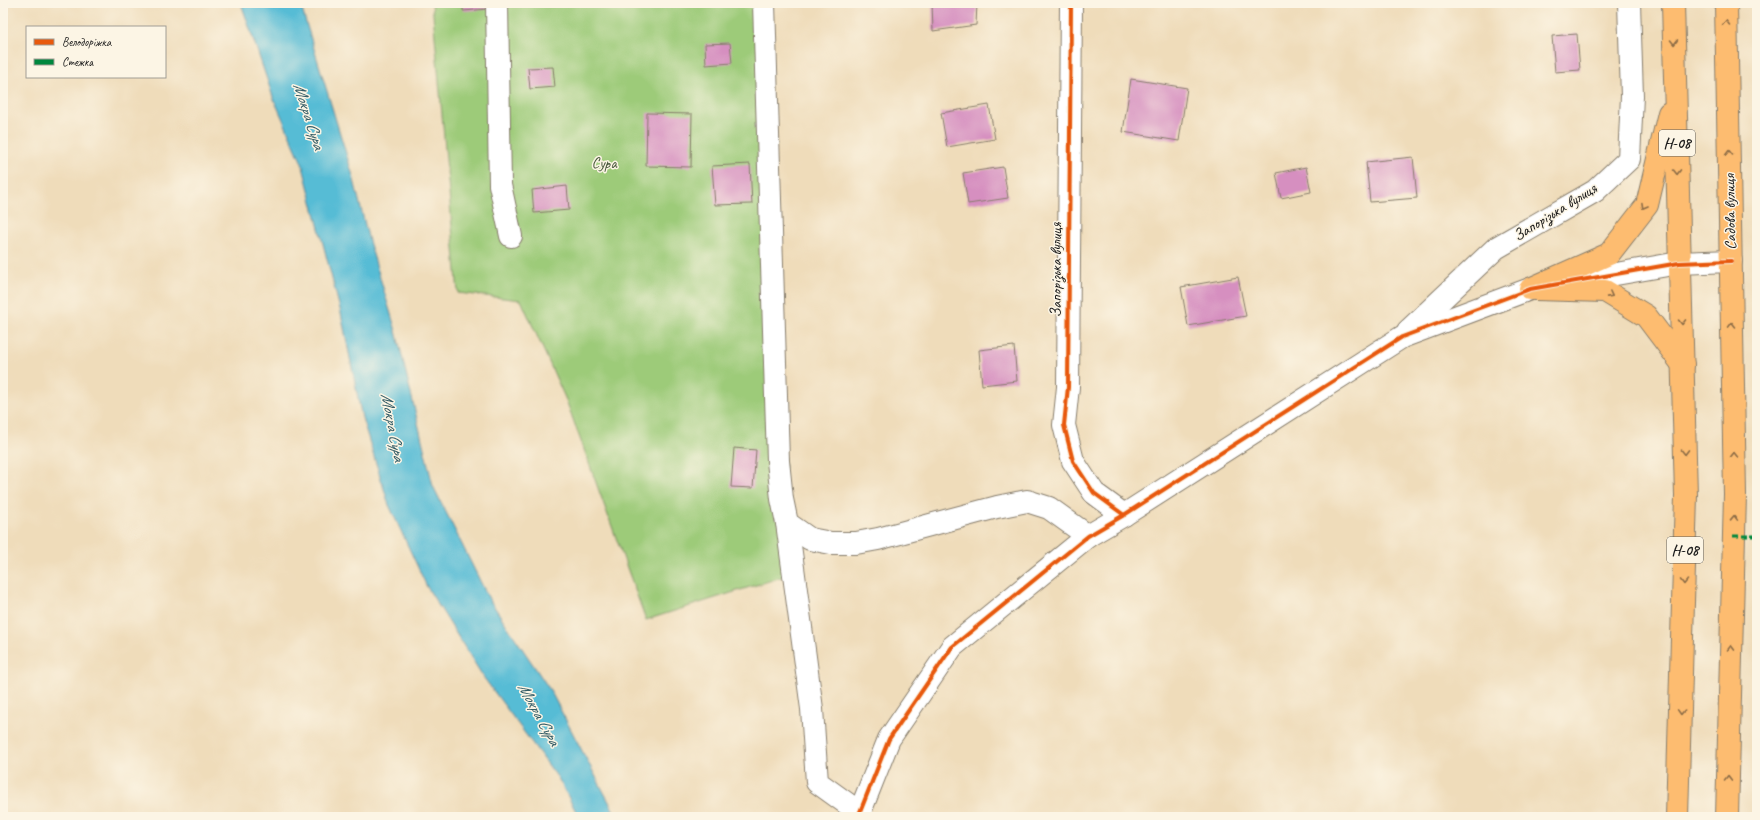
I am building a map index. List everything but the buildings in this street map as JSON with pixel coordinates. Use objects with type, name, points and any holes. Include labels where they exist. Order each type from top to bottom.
[{"type":"main road","name":"Н-08","points":[[1673,3],[1686,495],[1677,817]]},
{"type":"main road","name":"Садова вулиця","points":[[1726,3],[1735,494],[1727,817]]},
{"type":"main road","points":[[1530,289],[1609,254],[1647,205],[1675,88]]},
{"type":"main road","points":[[1530,289],[1605,291],[1646,316],[1683,365]]},
{"type":"street","points":[[497,3],[500,185],[511,236]]},
{"type":"street","points":[[764,3],[778,460],[782,499],[787,523],[812,709],[817,782],[859,815],[889,739],[952,647],[1088,536],[1124,515],[1402,337],[1530,289],[1680,273],[1731,261]]},
{"type":"street","name":"Запорізька вулиця","points":[[1071,3],[1068,387],[1064,425],[1073,461],[1081,474],[1094,493],[1124,515]]},
{"type":"street","name":"Запорізька вулиця","points":[[1402,337],[1496,248],[1594,190],[1629,159],[1632,96],[1629,3]]},
{"type":"street","points":[[787,523],[810,539],[856,543],[878,539],[996,507],[1027,501],[1049,508],[1088,536]]},
{"type":"green space","name":"Сура","points":[[432,3],[757,3],[791,574],[646,620],[566,400],[521,300],[458,293]]},
{"type":"water","name":"Мокра Сура","points":[[241,3],[300,3],[353,176],[369,241],[396,331],[433,486],[489,599],[550,690],[617,817],[579,817],[558,778],[484,678],[427,587],[389,505],[362,418],[341,313],[302,163],[273,97]]},
{"type":"marked path","points":[[1733,536],[1757,536]]},
{"type":"cycle path","points":[[1071,3],[1068,387],[1064,425],[1073,461],[1094,493],[1124,515]]},
{"type":"cycle path","points":[[858,817],[889,739],[952,647],[1088,536],[1124,515],[1402,337],[1530,289],[1679,263],[1731,261]]}]
